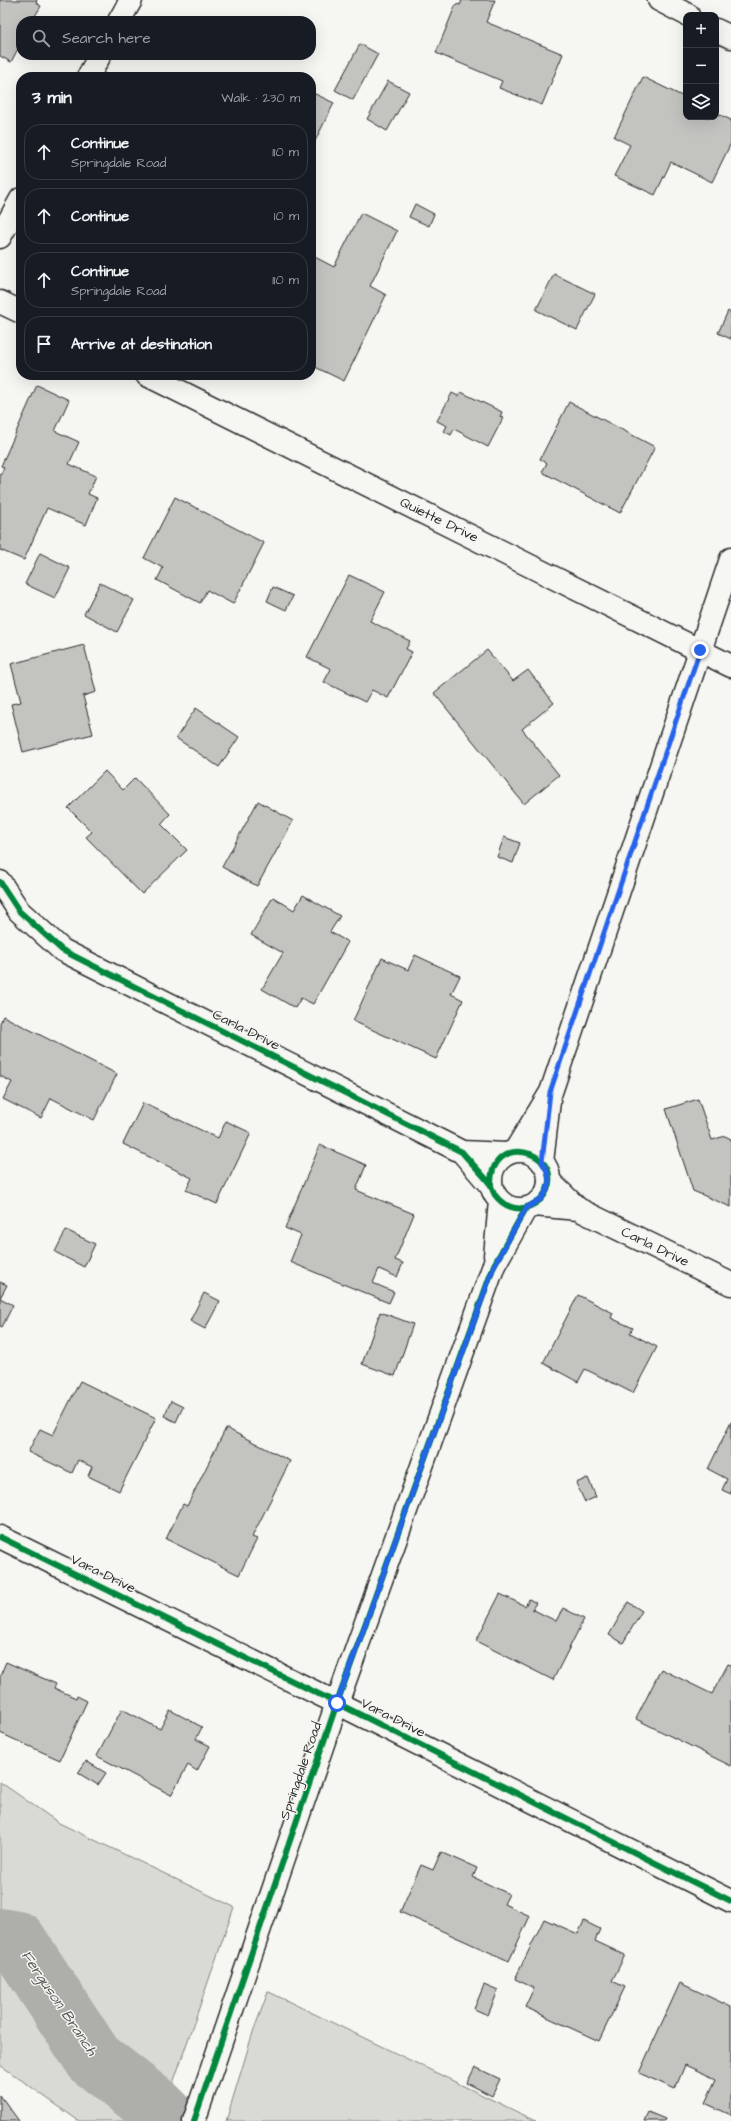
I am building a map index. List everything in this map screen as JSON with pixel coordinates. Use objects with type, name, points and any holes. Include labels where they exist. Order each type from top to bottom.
[{"type":"street","points":[[122,16],[131,0]]},
{"type":"street","points":[[659,0],[683,12]]},
{"type":"street","points":[[719,31],[731,37]]},
{"type":"street","points":[[91,72],[97,60]]},
{"type":"street","points":[[0,236],[16,208]]},
{"type":"street","points":[[0,302],[16,310]]},
{"type":"street","name":"Quiette Drive","points":[[157,380],[731,666]]},
{"type":"street","points":[[511,1153],[550,1092],[731,559]]},
{"type":"street","name":"Carla Drive","points":[[0,882],[19,911],[62,950],[462,1152],[496,1194]]},
{"type":"street","points":[[546,1171],[535,1155],[526,1152],[511,1153],[498,1160],[493,1168],[496,1194],[516,1209],[530,1206],[547,1190],[546,1171],[550,1092]]},
{"type":"street","name":"Carla Drive","points":[[462,1152],[511,1153]]},
{"type":"street","name":"Carla Drive","points":[[546,1171],[578,1209]]},
{"type":"street","name":"Springdale Road","points":[[494,1266],[496,1194]]},
{"type":"street","name":"Carla Drive","points":[[530,1206],[578,1209],[731,1284]]},
{"type":"street","name":"Springdale Road","points":[[194,2121],[337,1703],[494,1266],[530,1206]]},
{"type":"street","name":"Vara Drive","points":[[0,1537],[337,1703],[731,1902]]},
{"type":"shaded area","points":[[0,1782],[59,1823],[234,1907],[160,2121],[79,2121],[0,2065]]},
{"type":"shaded area","points":[[268,1992],[536,2121],[226,2121],[253,2032]]},
{"type":"building","points":[[0,0],[37,0],[36,3],[41,6],[35,16],[16,16],[16,52],[11,62],[0,56]]},
{"type":"building","points":[[462,0],[495,0],[486,22],[563,54],[542,105],[499,88],[502,81],[436,53],[456,4],[460,5]]},
{"type":"building","points":[[360,44],[378,54],[353,100],[335,90]]},
{"type":"building","points":[[643,77],[683,97],[683,120],[719,120],[719,114],[731,120],[731,143],[712,182],[671,162],[655,195],[614,176],[630,145],[614,137]]},
{"type":"building","points":[[388,81],[409,92],[387,131],[367,119]]},
{"type":"building","points":[[316,94],[334,103],[316,139]]},
{"type":"building","points":[[415,204],[434,214],[429,226],[409,217]]},
{"type":"building","points":[[361,213],[397,231],[370,286],[386,295],[344,381],[316,367],[316,258],[334,267]]},
{"type":"building","points":[[554,274],[595,294],[577,330],[536,310]]},
{"type":"building","points":[[728,311],[731,313],[731,339],[718,333]]},
{"type":"building","points":[[37,385],[69,400],[55,431],[79,442],[69,464],[96,476],[88,494],[97,498],[86,525],[47,508],[24,560],[0,550],[0,476],[4,467],[1,466]]},
{"type":"building","points":[[461,392],[502,412],[500,417],[503,418],[488,447],[454,429],[451,435],[444,431],[447,426],[437,421],[452,393],[458,396]]},
{"type":"building","points":[[569,402],[655,447],[620,513],[542,472],[547,463],[540,459]]},
{"type":"building","points":[[175,497],[264,543],[233,604],[207,590],[200,603],[157,580],[163,568],[144,558]]},
{"type":"building","points":[[40,553],[70,568],[55,598],[25,584]]},
{"type":"building","points":[[349,575],[385,592],[370,621],[410,641],[406,649],[412,652],[388,698],[372,690],[365,702],[324,682],[331,669],[307,657]]},
{"type":"building","points":[[100,583],[134,600],[117,632],[84,614]]},
{"type":"building","points":[[273,587],[293,596],[286,610],[267,601]]},
{"type":"building","points":[[84,645],[96,692],[83,696],[93,734],[23,752],[11,704],[21,702],[11,664]]},
{"type":"building","points":[[487,650],[513,681],[528,670],[554,703],[522,729],[559,775],[524,804],[434,693]]},
{"type":"building","points":[[196,708],[239,737],[219,767],[176,738]]},
{"type":"building","points":[[105,771],[123,790],[135,778],[170,814],[161,824],[187,850],[142,894],[86,837],[92,832],[68,808]]},
{"type":"building","points":[[258,801],[293,821],[257,886],[222,867]]},
{"type":"building","points":[[504,837],[520,843],[513,863],[497,857]]},
{"type":"building","points":[[303,895],[340,916],[330,932],[348,942],[313,1004],[301,998],[295,1008],[262,989],[283,953],[251,935],[273,897],[294,910]]},
{"type":"building","points":[[415,955],[460,976],[451,994],[463,1000],[436,1059],[353,1021],[382,958],[408,970]]},
{"type":"building","points":[[3,1016],[117,1074],[94,1120],[51,1098],[41,1118],[3,1099],[12,1082],[0,1076],[0,1023]]},
{"type":"building","points":[[698,1099],[712,1140],[725,1136],[731,1139],[731,1207],[693,1191],[666,1109]]},
{"type":"building","points":[[143,1103],[218,1138],[226,1121],[251,1133],[217,1204],[186,1190],[192,1178],[123,1144]]},
{"type":"building","points":[[320,1145],[366,1165],[356,1190],[414,1214],[395,1260],[403,1263],[397,1277],[379,1269],[373,1283],[394,1292],[389,1303],[290,1262],[301,1235],[285,1228]]},
{"type":"building","points":[[66,1230],[95,1244],[84,1267],[55,1252]]},
{"type":"building","points":[[0,1282],[7,1285],[0,1298]]},
{"type":"building","points":[[204,1293],[220,1301],[205,1329],[190,1321]]},
{"type":"building","points":[[578,1295],[613,1313],[611,1318],[633,1328],[630,1333],[657,1347],[633,1393],[585,1369],[578,1382],[543,1363]]},
{"type":"building","points":[[0,1298],[13,1305],[2,1327],[0,1326]]},
{"type":"building","points":[[380,1312],[413,1324],[395,1376],[362,1364]]},
{"type":"building","points":[[80,1381],[156,1418],[119,1491],[88,1476],[92,1467],[78,1460],[72,1473],[28,1452],[40,1429],[53,1435]]},
{"type":"building","points":[[171,1401],[183,1407],[176,1422],[164,1416]]},
{"type":"building","points":[[731,1422],[731,1494],[722,1490],[727,1479],[708,1469]]},
{"type":"building","points":[[226,1428],[290,1461],[252,1537],[257,1539],[239,1575],[166,1539],[183,1504],[187,1506]]},
{"type":"building","points":[[588,1478],[596,1497],[585,1502],[576,1483]]},
{"type":"building","points":[[500,1594],[525,1606],[529,1599],[536,1603],[532,1609],[556,1621],[563,1608],[584,1619],[553,1680],[476,1641]]},
{"type":"building","points":[[628,1602],[642,1611],[623,1643],[609,1635]]},
{"type":"building","points":[[6,1662],[56,1684],[54,1688],[76,1698],[77,1696],[87,1701],[60,1760],[0,1733],[0,1676]]},
{"type":"building","points":[[728,1664],[731,1665],[731,1766],[636,1719],[661,1669],[712,1694]]},
{"type":"building","points":[[122,1709],[160,1729],[170,1710],[202,1727],[196,1739],[210,1746],[197,1771],[188,1765],[171,1795],[97,1756]]},
{"type":"building","points":[[86,1761],[106,1773],[98,1785],[78,1773]]},
{"type":"building","points":[[441,1852],[477,1868],[473,1877],[509,1894],[504,1904],[530,1916],[509,1961],[400,1912],[421,1865],[433,1870]]},
{"type":"building","points":[[544,1919],[578,1934],[584,1921],[600,1929],[595,1941],[625,1955],[612,1981],[625,1987],[599,2041],[525,2007],[534,1988],[515,1979]]},
{"type":"building","points":[[680,1983],[731,2007],[731,2115],[705,2103],[716,2079],[685,2065],[675,2089],[639,2073]]},
{"type":"building","points":[[484,1985],[498,1991],[488,2015],[474,2009]]},
{"type":"building","points":[[475,2067],[500,2079],[492,2096],[467,2083]]},
{"type":"building","points":[[0,2095],[19,2121],[0,2121]]},
{"type":"building","points":[[648,2112],[665,2119],[664,2121],[644,2121]]},
{"type":"waterway","name":"Ferguson Branch","points":[[0,1938],[17,1941],[94,2059],[157,2108],[170,2121]]},
{"type":"waterway","points":[[152,2121],[157,2108]]},
{"type":"cycle path","points":[[0,882],[19,911],[62,950],[462,1152],[487,1180],[498,1199],[506,1205],[515,1208],[525,1208],[535,1203],[546,1193],[549,1176],[545,1165],[536,1157],[524,1152],[512,1153],[501,1158],[493,1169],[491,1186]]},
{"type":"cycle path","points":[[194,2121],[337,1703],[494,1265],[526,1208]]},
{"type":"cycle path","points":[[0,1537],[337,1703],[731,1901]]},
{"type":"route","points":[[337,1703],[494,1266],[526,1208],[534,1205],[541,1199],[547,1190],[549,1181],[547,1171],[542,1162],[550,1092],[700,650]]}]
